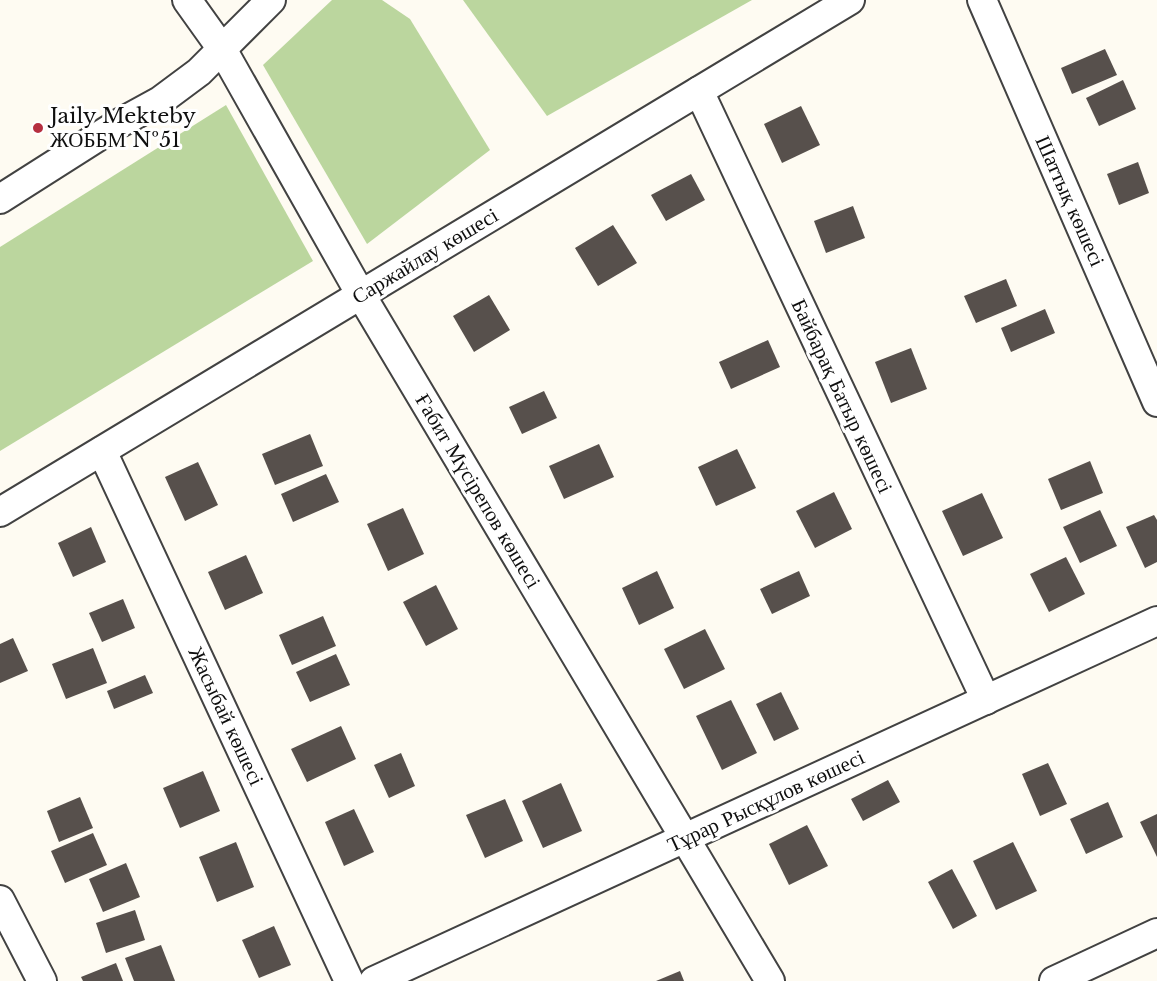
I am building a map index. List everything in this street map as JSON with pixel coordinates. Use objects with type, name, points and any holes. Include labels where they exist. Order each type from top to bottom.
[{"type":"street","name":"Ғабит Мүсірепов көшесі","points":[[187,0],[222,49],[361,295],[770,981]]},
{"type":"street","points":[[0,200],[118,124],[160,101],[198,72],[271,0]]},
{"type":"street","name":"Саржайлау көшесі","points":[[0,512],[850,0]]},
{"type":"street","name":"Шаттық көшесі","points":[[982,0],[1157,402]]},
{"type":"street","name":"Байбарақ Батыр көшесі","points":[[699,91],[986,700]]},
{"type":"street","name":"Жасыбай көшесі","points":[[102,450],[349,981]]},
{"type":"street","name":"Тұрар Рысқұлов көшесі","points":[[374,981],[1157,621]]},
{"type":"street","points":[[0,900],[42,981]]},
{"type":"street","points":[[1054,981],[1157,933]]},
{"type":"green space","points":[[332,0],[382,0],[410,19],[490,150],[367,244],[263,65]]},
{"type":"green space","points":[[463,0],[752,0],[547,116]]},
{"type":"green space","points":[[226,105],[313,261],[0,451],[0,247]]},
{"type":"building","points":[[1105,49],[1117,75],[1072,94],[1061,68]]},
{"type":"building","points":[[1123,80],[1136,109],[1099,126],[1086,98]]},
{"type":"building","points":[[801,106],[820,145],[782,163],[764,124]]},
{"type":"building","points":[[1138,162],[1149,193],[1119,205],[1107,174]]},
{"type":"building","points":[[691,174],[705,200],[666,221],[651,195]]},
{"type":"building","points":[[853,206],[865,238],[826,253],[814,221]]},
{"type":"building","points":[[613,225],[637,263],[598,286],[575,248]]},
{"type":"building","points":[[1006,279],[1017,306],[976,323],[964,296]]},
{"type":"building","points":[[489,295],[510,330],[474,352],[453,316]]},
{"type":"building","points":[[1045,309],[1055,333],[1011,352],[1001,328]]},
{"type":"building","points":[[768,340],[780,367],[731,389],[719,362]]},
{"type":"building","points":[[911,348],[927,389],[891,403],[875,362]]},
{"type":"building","points":[[544,391],[557,418],[522,434],[509,407]]},
{"type":"building","points":[[310,434],[323,466],[275,485],[262,454]]},
{"type":"building","points":[[599,444],[614,477],[564,499],[549,466]]},
{"type":"building","points":[[737,449],[756,488],[716,506],[698,467]]},
{"type":"building","points":[[1090,461],[1103,493],[1061,510],[1048,479]]},
{"type":"building","points":[[198,462],[218,505],[185,521],[165,477]]},
{"type":"building","points":[[326,474],[339,502],[293,522],[281,494]]},
{"type":"building","points":[[834,492],[852,529],[815,548],[796,511]]},
{"type":"building","points":[[982,493],[1003,538],[963,556],[942,511]]},
{"type":"building","points":[[403,508],[424,554],[388,571],[367,524]]},
{"type":"building","points":[[1100,510],[1117,546],[1080,563],[1063,527]]},
{"type":"building","points":[[1154,515],[1157,520],[1157,562],[1145,568],[1126,527]]},
{"type":"building","points":[[91,527],[106,562],[73,577],[58,543]]},
{"type":"building","points":[[246,555],[263,593],[225,610],[208,572]]},
{"type":"building","points":[[1066,557],[1085,594],[1049,612],[1030,574]]},
{"type":"building","points":[[657,571],[674,608],[639,625],[622,588]]},
{"type":"building","points":[[799,571],[810,596],[772,614],[760,589]]},
{"type":"building","points":[[436,585],[458,629],[426,646],[403,602]]},
{"type":"building","points":[[123,599],[135,628],[102,642],[89,613]]},
{"type":"building","points":[[323,616],[336,646],[292,665],[279,635]]},
{"type":"building","points":[[705,629],[725,669],[684,689],[664,649]]},
{"type":"building","points":[[13,638],[28,671],[0,683],[0,644]]},
{"type":"building","points":[[93,648],[107,683],[66,699],[52,664]]},
{"type":"building","points":[[336,654],[350,685],[310,702],[296,672]]},
{"type":"building","points":[[145,675],[153,693],[114,709],[107,691]]},
{"type":"building","points":[[781,692],[799,729],[774,741],[756,704]]},
{"type":"building","points":[[731,700],[757,753],[722,770],[696,716]]},
{"type":"building","points":[[341,726],[356,759],[307,782],[291,749]]},
{"type":"building","points":[[401,753],[415,786],[389,798],[374,765]]},
{"type":"building","points":[[1048,763],[1067,804],[1040,816],[1022,774]]},
{"type":"building","points":[[203,771],[220,811],[180,828],[163,788]]},
{"type":"building","points":[[888,780],[900,802],[863,821],[851,799]]},
{"type":"building","points":[[561,783],[582,831],[543,848],[522,801]]},
{"type":"building","points":[[80,797],[93,828],[59,842],[47,811]]},
{"type":"building","points":[[505,799],[523,841],[485,858],[466,815]]},
{"type":"building","points":[[1108,802],[1123,837],[1086,854],[1070,819]]},
{"type":"building","points":[[354,809],[374,852],[344,866],[325,822]]},
{"type":"building","points":[[1157,814],[1157,857],[1140,822]]},
{"type":"building","points":[[807,825],[828,866],[789,885],[769,844]]},
{"type":"building","points":[[93,833],[107,865],[65,883],[51,851]]},
{"type":"building","points":[[236,842],[254,887],[217,902],[199,857]]},
{"type":"building","points":[[1013,842],[1037,891],[996,910],[973,861]]},
{"type":"building","points":[[126,863],[140,897],[103,912],[89,879]]},
{"type":"building","points":[[952,869],[977,916],[953,929],[928,882]]},
{"type":"building","points":[[135,910],[145,940],[106,953],[96,923]]},
{"type":"building","points":[[274,926],[291,965],[259,978],[242,940]]},
{"type":"building","points":[[161,945],[175,981],[134,981],[125,958]]},
{"type":"building","points":[[116,963],[123,981],[83,981],[81,977]]},
{"type":"building","points":[[680,971],[684,981],[656,981]]},
{"type":"place","name":"Jaily Mekteby ЖОББМ №51","points":[[38,128]]}]
